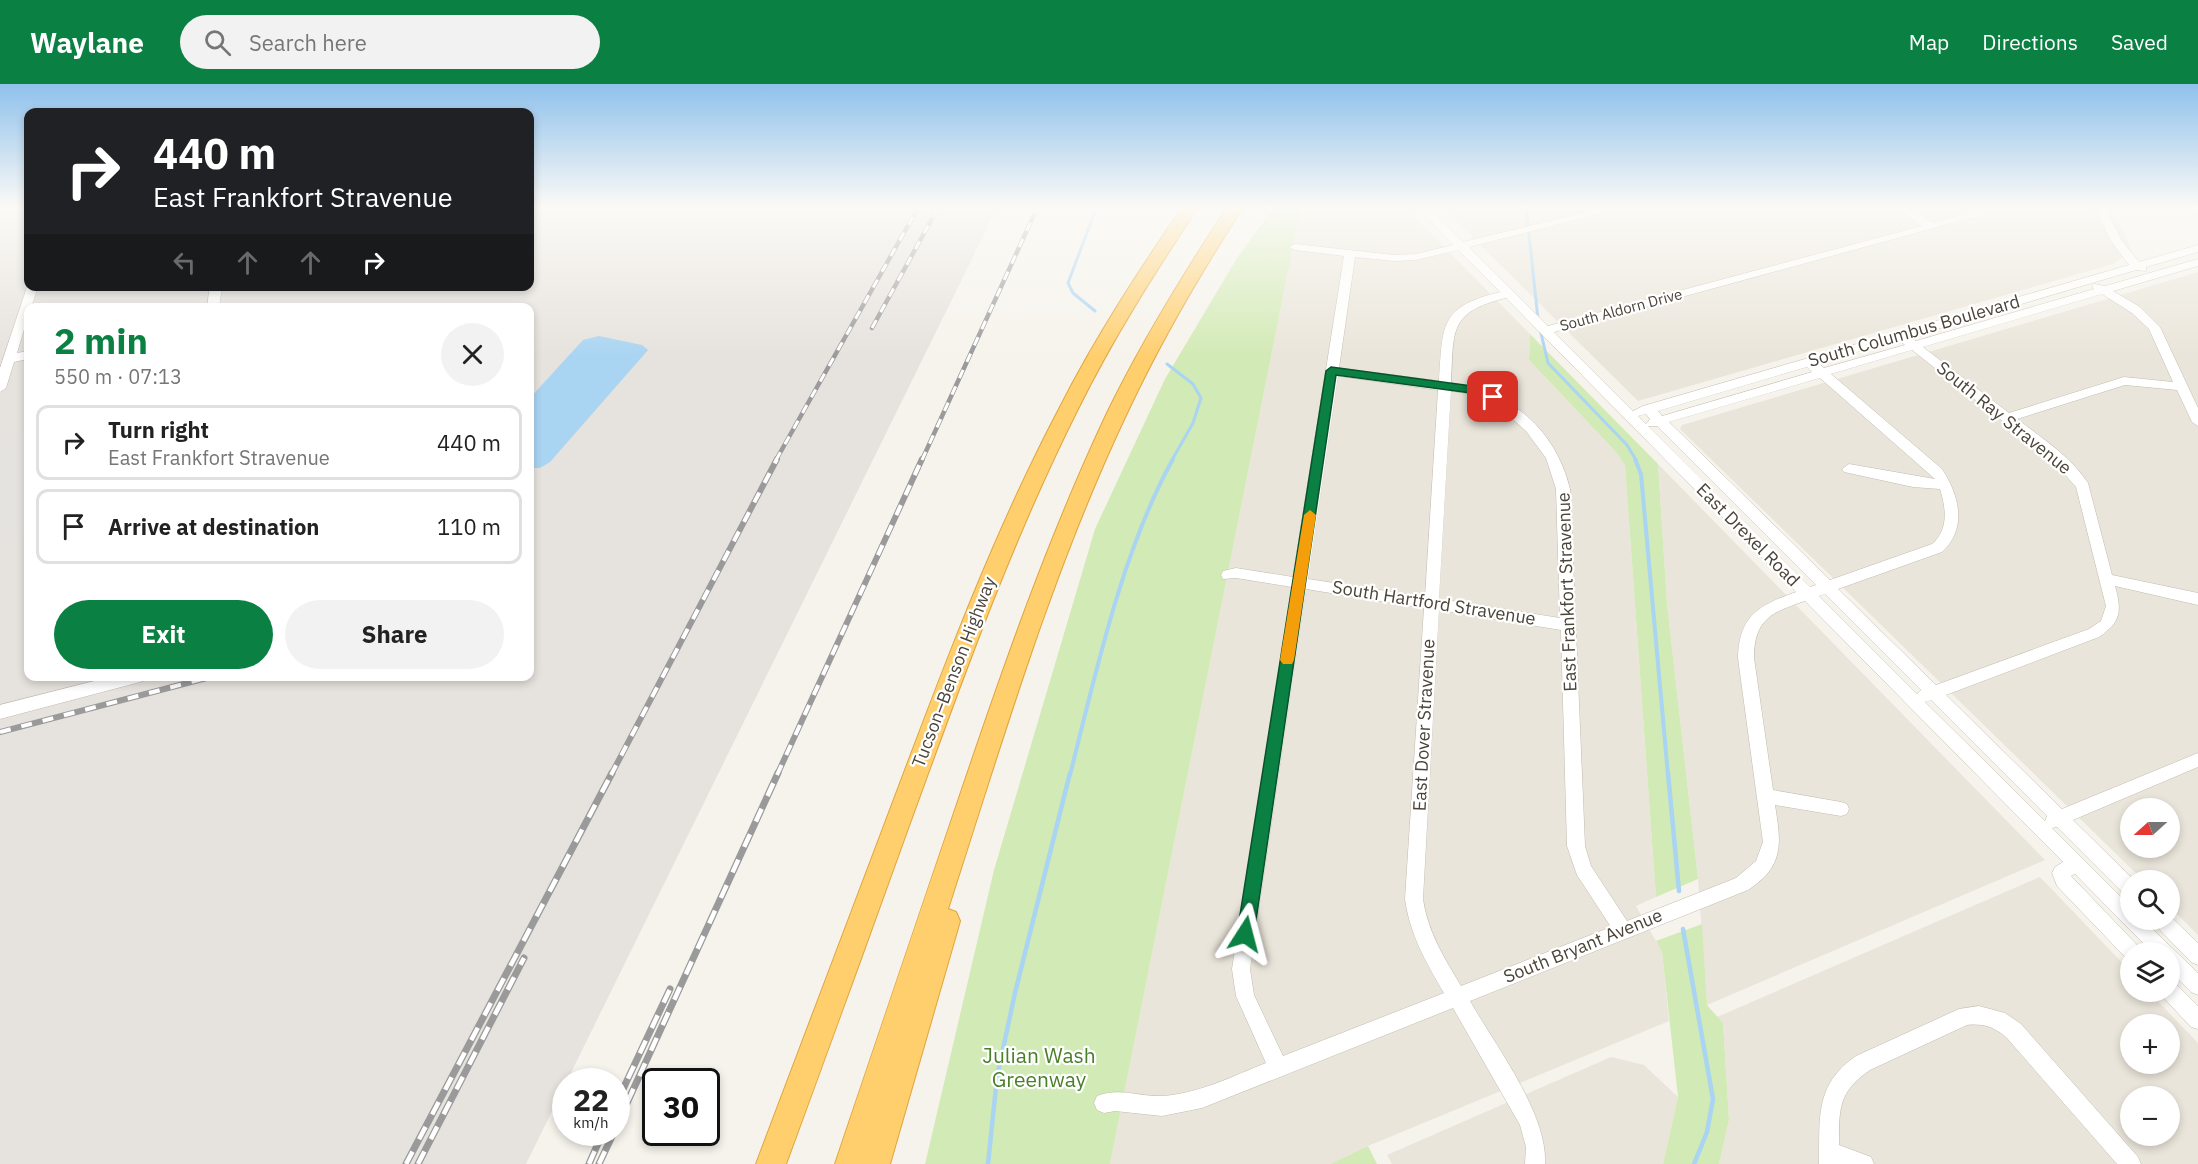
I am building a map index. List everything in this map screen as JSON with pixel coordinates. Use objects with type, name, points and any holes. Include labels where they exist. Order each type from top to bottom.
[{"type":"highway","name":"Tucson–Benson Highway","points":[[771,1164],[972,623],[1019,510],[1099,348],[1156,256]]},
{"type":"highway","points":[[850,1164],[1036,605],[1080,491],[1160,325],[1202,256]]},
{"type":"highway","points":[[875,1164],[1036,605]]},
{"type":"street","points":[[1278,1068],[1245,996],[1241,969],[1349,256]]},
{"type":"street","points":[[1390,256],[1416,256]]},
{"type":"street","name":"East Drexel Road","points":[[1471,256],[2120,908]]},
{"type":"street","name":"South Aldorn Drive","points":[[1545,331],[1822,256]]},
{"type":"street","points":[[2126,256],[2152,276]]},
{"type":"street","name":"South Columbus Boulevard","points":[[1629,415],[2169,256]]},
{"type":"street","name":"South Columbus Boulevard","points":[[1641,427],[2198,262]]},
{"type":"street","points":[[2089,280],[2142,315],[2154,327],[2198,422]]},
{"type":"street","name":"East Dover Stravenue","points":[[1508,294],[1474,304],[1455,317],[1448,336],[1415,910],[1421,933],[1529,1121],[1536,1147],[1535,1164]]},
{"type":"street","points":[[0,388],[24,311]]},
{"type":"street","name":"South Ray Stravenue","points":[[1900,335],[2060,459],[2080,480],[2113,606],[2110,619],[2101,629],[1913,700]]},
{"type":"street","points":[[9,358],[24,356]]},
{"type":"street","points":[[1809,362],[1926,460],[1945,485]]},
{"type":"street","name":"East Frankfort Stravenue","points":[[1331,371],[1476,391],[1504,403],[1527,426],[1553,458],[1563,489],[1576,846],[1583,869],[1623,930]]},
{"type":"street","points":[[2007,418],[2124,381],[2182,387]]},
{"type":"street","name":"East Drexel Road","points":[[1648,409],[2120,878]]},
{"type":"street","points":[[1849,469],[1913,482],[1945,485]]},
{"type":"street","name":"South Bryant Avenue","points":[[1104,1103],[1115,1101],[1173,1105],[1202,1098],[1742,884],[1760,871],[1771,853],[1772,842],[1746,658],[1747,634],[1751,625],[1762,612],[1826,587],[1929,552],[1944,544],[1952,527],[1945,485]]},
{"type":"street","name":"South Hartford Stravenue","points":[[1228,575],[1236,573],[1300,581],[1568,625]]},
{"type":"street","points":[[2107,579],[2198,598]]},
{"type":"street","points":[[0,712],[121,681]]},
{"type":"street","points":[[2039,826],[2198,760]]},
{"type":"street","points":[[1767,796],[1841,809]]},
{"type":"street","points":[[2076,864],[2061,873],[2063,880],[2122,942]]},
{"type":"street","name":"East Drexel Road","points":[[2142,930],[2154,942]]},
{"type":"street","points":[[2172,930],[2198,956]]},
{"type":"street","points":[[2180,966],[2194,977]]},
{"type":"street","points":[[2180,1001],[2198,1020]]},
{"type":"street","points":[[1864,1164],[1829,1158],[1830,1104],[1837,1086],[1849,1072],[1863,1063],[1966,1016],[1978,1014],[1993,1018],[2010,1027],[2131,1164]]},
{"type":"shaded area","points":[[0,256],[24,256],[24,291],[534,291],[534,256],[973,256],[573,1068],[552,1068],[552,1111],[526,1164],[0,1164]]},
{"type":"shaded area","points":[[1291,256],[1454,256],[1530,334],[1529,360],[1616,452],[1625,465],[1656,897],[1636,906],[1662,952],[1669,1021],[1368,1146],[1330,1164],[1110,1164]]},
{"type":"shaded area","points":[[1492,256],[2123,256],[2113,264],[1638,401]]},
{"type":"shaded area","points":[[2198,272],[2198,935],[2180,917],[2180,870],[2133,870],[2120,858],[2180,858],[2180,798],[2120,798],[2120,858],[1680,429],[1682,425]]},
{"type":"shaded area","points":[[24,430],[24,537],[0,542],[0,435]]},
{"type":"shaded area","points":[[1658,464],[2045,860],[1707,1005],[1698,879],[1667,604]]},
{"type":"shaded area","points":[[2040,877],[2120,961],[2120,1002],[2159,1002],[2170,1014],[2120,1014],[2120,1074],[2180,1074],[2180,1024],[2198,1043],[2198,1164],[1719,1164],[1729,1120],[1723,1023],[1717,1017]]},
{"type":"shaded area","points":[[1611,1057],[1644,1065],[1678,1097],[1663,1164],[1392,1164],[1387,1155]]},
{"type":"green space","name":"Julian Wash Greenway","points":[[1291,256],[1110,1164],[925,1164],[994,870],[1095,529],[1165,379],[1237,258]]},
{"type":"green space","points":[[1530,334],[1658,464],[1667,604],[1698,879],[1656,897],[1625,465],[1616,452],[1529,360]]},
{"type":"green space","points":[[1702,924],[1707,1005],[1723,1023],[1729,1120],[1719,1164],[1663,1164],[1678,1097],[1662,952],[1656,941]]},
{"type":"green space","points":[[1368,1146],[1377,1164],[1330,1164]]},
{"type":"water","points":[[599,336],[642,345],[648,350],[550,462],[540,468],[534,468],[534,394],[583,340]]},
{"type":"waterway","points":[[1078,256],[1068,283],[1073,293],[1095,311]]},
{"type":"waterway","points":[[1531,256],[1538,319]]},
{"type":"waterway","points":[[1540,329],[1548,363],[1627,445],[1636,460]]},
{"type":"waterway","points":[[1167,364],[1193,384],[1201,398],[1193,423],[1172,460]]},
{"type":"waterway","points":[[1070,775],[1112,613],[1125,572],[1155,495],[1173,459]]},
{"type":"waterway","points":[[1635,459],[1641,474],[1668,775]]},
{"type":"waterway","points":[[988,1164],[997,1077],[1015,993],[1070,773]]},
{"type":"waterway","points":[[1668,773],[1679,891]]},
{"type":"waterway","points":[[1683,929],[1713,1099],[1707,1132],[1694,1164]]},
{"type":"railway","points":[[776,460],[891,256]]},
{"type":"railway","points":[[872,328],[911,256]]},
{"type":"railway","points":[[922,460],[1015,256]]},
{"type":"railway","points":[[611,775],[777,459]]},
{"type":"railway","points":[[777,775],[922,459]]},
{"type":"railway","points":[[0,732],[195,681]]},
{"type":"railway","points":[[406,1164],[612,773]]},
{"type":"railway","points":[[630,1096],[778,773]]},
{"type":"railway","points":[[418,1164],[524,958]]},
{"type":"railway","points":[[630,1074],[670,989]]},
{"type":"railway","points":[[589,1164],[597,1146]]},
{"type":"railway","points":[[599,1164],[607,1146]]},
{"type":"slow traffic","points":[[1287,660],[1310,515]]},
{"type":"route","points":[[1245,934],[1331,371],[1472,390],[1493,397]]}]
